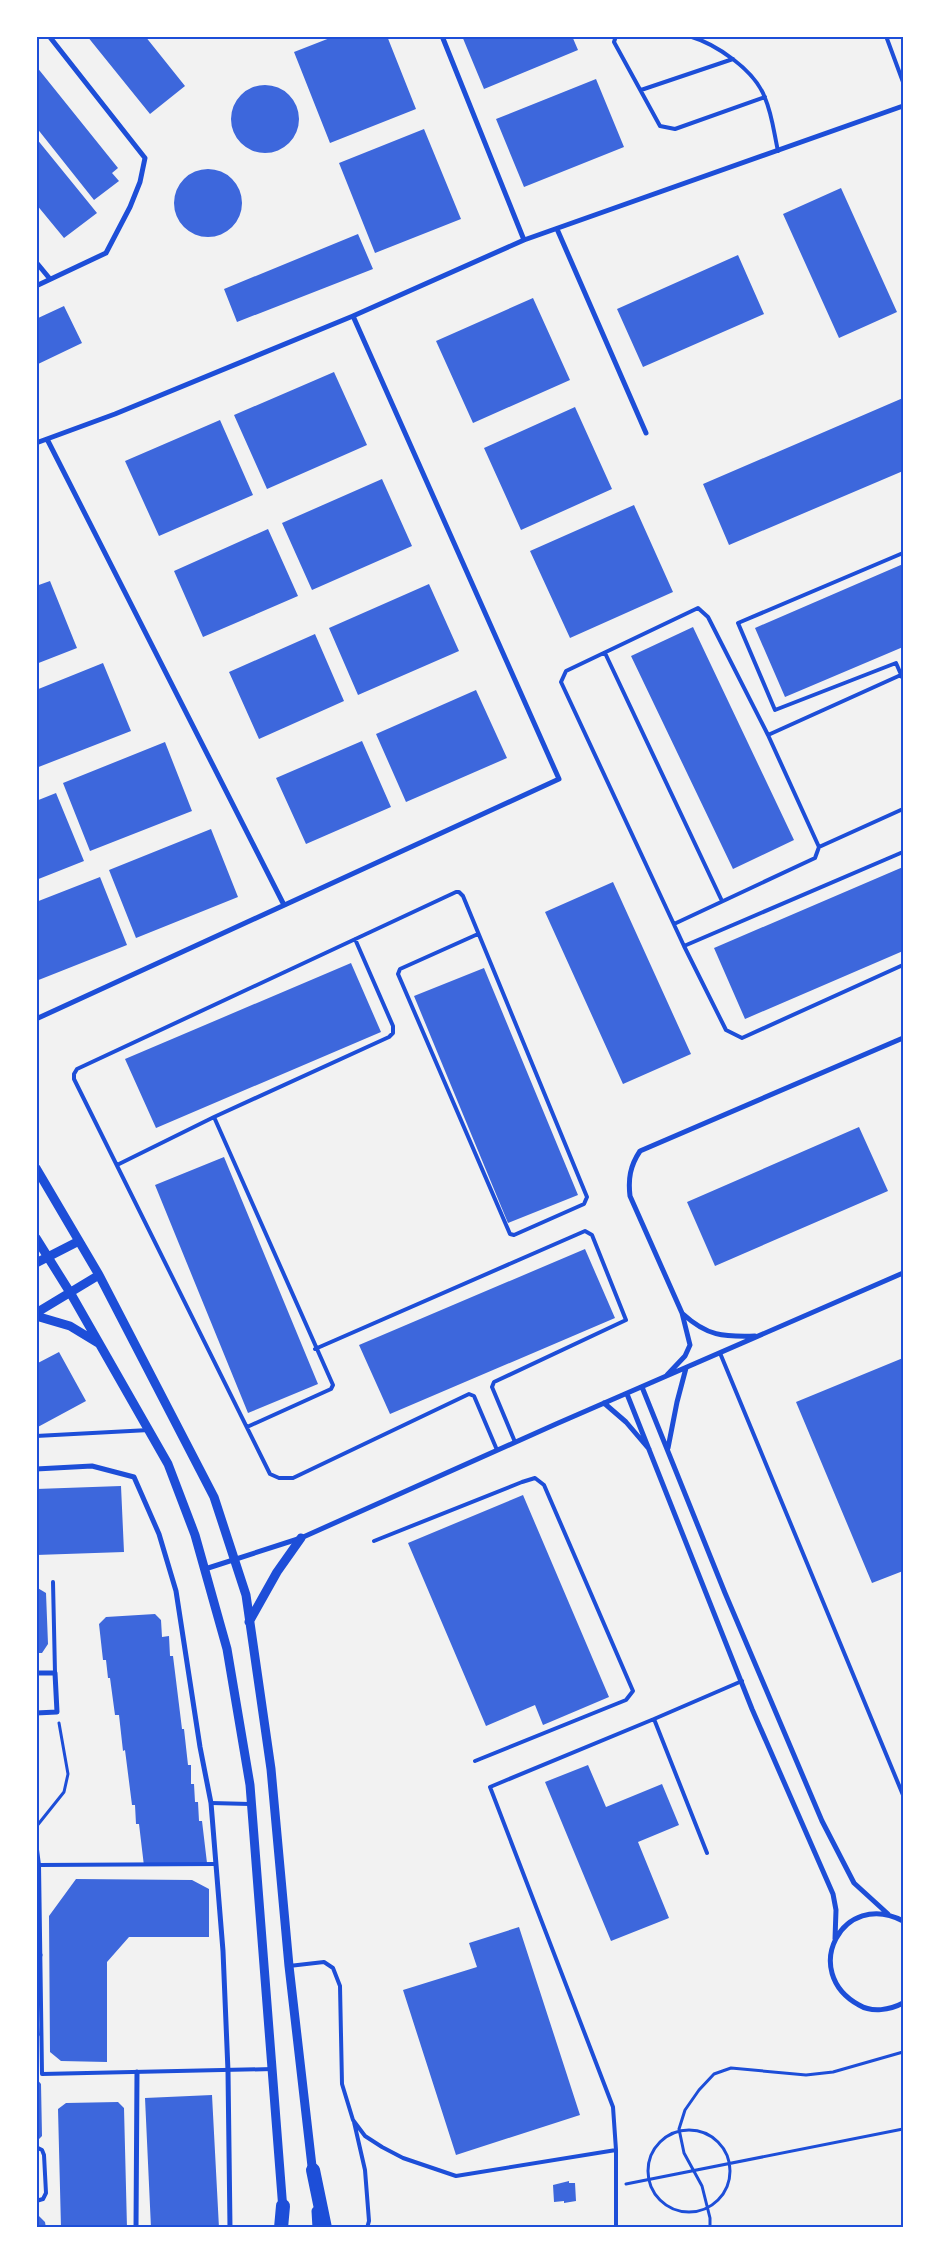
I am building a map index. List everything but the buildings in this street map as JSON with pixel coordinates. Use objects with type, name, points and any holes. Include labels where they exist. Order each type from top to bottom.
[{"type":"highway","points":[[313,2170],[325,2228]]},
{"type":"highway","points":[[281,2228],[283,2206]]},
{"type":"street","points":[[36,286],[106,252],[130,207],[145,158],[50,36]]},
{"type":"street","points":[[442,36],[524,240]]},
{"type":"street","points":[[36,443],[115,414],[353,316],[524,240],[903,106]]},
{"type":"street","points":[[557,229],[646,433]]},
{"type":"street","points":[[36,262],[50,279]]},
{"type":"street","points":[[36,1019],[559,779],[353,316]]},
{"type":"street","points":[[47,439],[284,905]]},
{"type":"street","points":[[665,1378],[685,1356],[690,1345],[682,1313],[630,1196],[628,1182],[633,1163],[640,1151],[903,1038]]},
{"type":"street","points":[[36,1168],[99,1275],[214,1497],[246,1594],[272,1769],[289,1966],[313,2170],[317,2228]]},
{"type":"street","points":[[36,1238],[71,1294],[168,1464],[205,1569],[227,1649],[248,1769],[274,2069],[285,2228]]},
{"type":"street","points":[[36,1263],[79,1241]]},
{"type":"street","points":[[205,1569],[301,1538],[515,1442],[903,1273]]},
{"type":"street","points":[[36,1314],[99,1275]]},
{"type":"street","points":[[682,1313],[696,1326],[713,1334],[758,1336]]},
{"type":"street","points":[[36,1314],[70,1326],[100,1345]]},
{"type":"street","points":[[668,1449],[686,1368]]},
{"type":"street","points":[[642,1387],[725,1593],[822,1821],[854,1883],[888,1914],[903,1921]]},
{"type":"street","points":[[627,1394],[654,1456],[742,1681],[833,1894],[836,1910],[835,1939],[830,1955],[830,1972],[837,1987],[848,1999],[862,2007],[878,2010],[895,2007],[903,2003]]},
{"type":"street","points":[[604,1403],[626,1422],[654,1456]]},
{"type":"street","points":[[36,1469],[92,1466],[134,1477],[158,1534],[176,1591],[200,1747],[211,1803],[223,1951],[228,2071],[230,2228]]},
{"type":"street","points":[[249,1622],[277,1572],[301,1538]]},
{"type":"street","points":[[36,1673],[55,1673],[57,1712],[36,1713]]},
{"type":"street","points":[[835,1939],[844,1927],[857,1918],[872,1913],[888,1914]]},
{"type":"street","points":[[136,2228],[138,2072]]},
{"type":"lane","points":[[616,36],[614,42],[660,126],[675,129],[765,97]]},
{"type":"lane","points":[[689,36],[700,39],[733,59],[753,79],[765,97],[778,150]]},
{"type":"lane","points":[[886,36],[903,82]]},
{"type":"lane","points":[[641,90],[733,59]]},
{"type":"lane","points":[[768,735],[902,676],[896,663],[775,710],[738,623],[903,553]]},
{"type":"lane","points":[[674,924],[815,858],[819,847],[768,735],[708,618],[698,608],[566,671],[561,682],[684,946],[726,1030],[742,1038],[903,965]]},
{"type":"lane","points":[[605,653],[722,901]]},
{"type":"lane","points":[[819,847],[903,809]]},
{"type":"lane","points":[[684,946],[903,852]]},
{"type":"lane","points":[[478,934],[400,969],[398,974],[510,1234],[514,1235],[584,1204],[587,1197],[463,896],[456,892],[77,1069],[74,1079],[270,1474],[279,1478],[293,1478],[472,1393],[497,1450]]},
{"type":"lane","points":[[117,1165],[214,1117],[389,1037],[393,1033],[394,1026],[356,939]]},
{"type":"lane","points":[[214,1117],[332,1388],[247,1427]]},
{"type":"lane","points":[[315,1348],[585,1231],[589,1232],[592,1235],[626,1320],[494,1382],[492,1387],[515,1442]]},
{"type":"lane","points":[[720,1354],[903,1795]]},
{"type":"lane","points":[[36,1436],[149,1430]]},
{"type":"lane","points":[[374,1541],[522,1482],[535,1478],[544,1485],[634,1691],[626,1700],[475,1761]]},
{"type":"lane","points":[[53,1582],[55,1673]]},
{"type":"lane","points":[[616,2228],[616,2150],[613,2107],[490,1787],[654,1720],[742,1681]]},
{"type":"lane","points":[[654,1720],[707,1854]]},
{"type":"lane","points":[[211,1803],[250,1804]]},
{"type":"lane","points":[[36,1842],[39,1865],[38,1955],[42,2074],[274,2069]]},
{"type":"lane","points":[[39,1865],[216,1864]]},
{"type":"lane","points":[[289,1966],[324,1962],[333,1968],[340,1986],[342,2084],[365,2170],[369,2220],[367,2228]]},
{"type":"lane","points":[[353,2120],[365,2136],[382,2147],[403,2158],[456,2176],[616,2150]]},
{"type":"lane","points":[[36,2147],[42,2150],[44,2154],[46,2194],[43,2199],[36,2201]]},
{"type":"path","points":[[36,1827],[64,1792],[68,1774],[57,1712]]},
{"type":"path","points":[[710,2228],[702,2186],[692,2171],[684,2153],[679,2131],[681,2119],[696,2094],[714,2074],[722,2070],[746,2069],[806,2074],[833,2072],[903,2052]]},
{"type":"path","points":[[616,2186],[903,2129]]},
{"type":"path","points":[[694,2130],[708,2135],[719,2144],[729,2163],[728,2184],[722,2197],[698,2212],[683,2212],[670,2208],[658,2199],[649,2180],[649,2159],[656,2146],[667,2137],[679,2131],[694,2130]]}]
